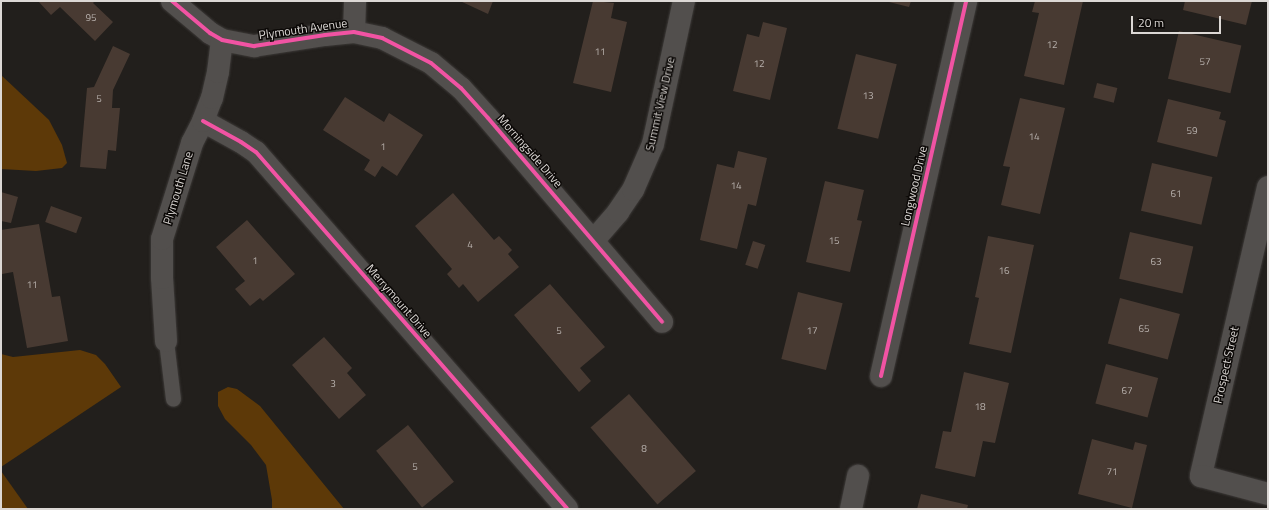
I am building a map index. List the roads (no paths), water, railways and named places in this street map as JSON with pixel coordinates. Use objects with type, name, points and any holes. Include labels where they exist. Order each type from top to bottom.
[{"type":"street","name":"Plymouth Avenue","points":[[172,1],[210,33],[222,40],[254,46],[354,32]]},
{"type":"street","points":[[354,32],[355,1]]},
{"type":"street","name":"Summit View Drive","points":[[594,240],[618,212],[633,190],[653,144],[684,1]]},
{"type":"street","name":"Longwood Drive","points":[[881,376],[966,1]]},
{"type":"street","name":"Morningside Drive","points":[[354,32],[382,38],[431,63],[470,98],[594,240],[662,322]]},
{"type":"street","name":"Plymouth Lane","points":[[166,341],[162,278],[162,239],[192,143],[203,121],[216,78],[222,40]]},
{"type":"street","name":"Merrymount Drive","points":[[203,121],[256,152],[567,509]]},
{"type":"street","name":"Prospect Street","points":[[1268,187],[1201,476],[1268,494]]},
{"type":"street","points":[[851,509],[858,476]]},
{"type":"lane","points":[[166,341],[173,399]]}]
